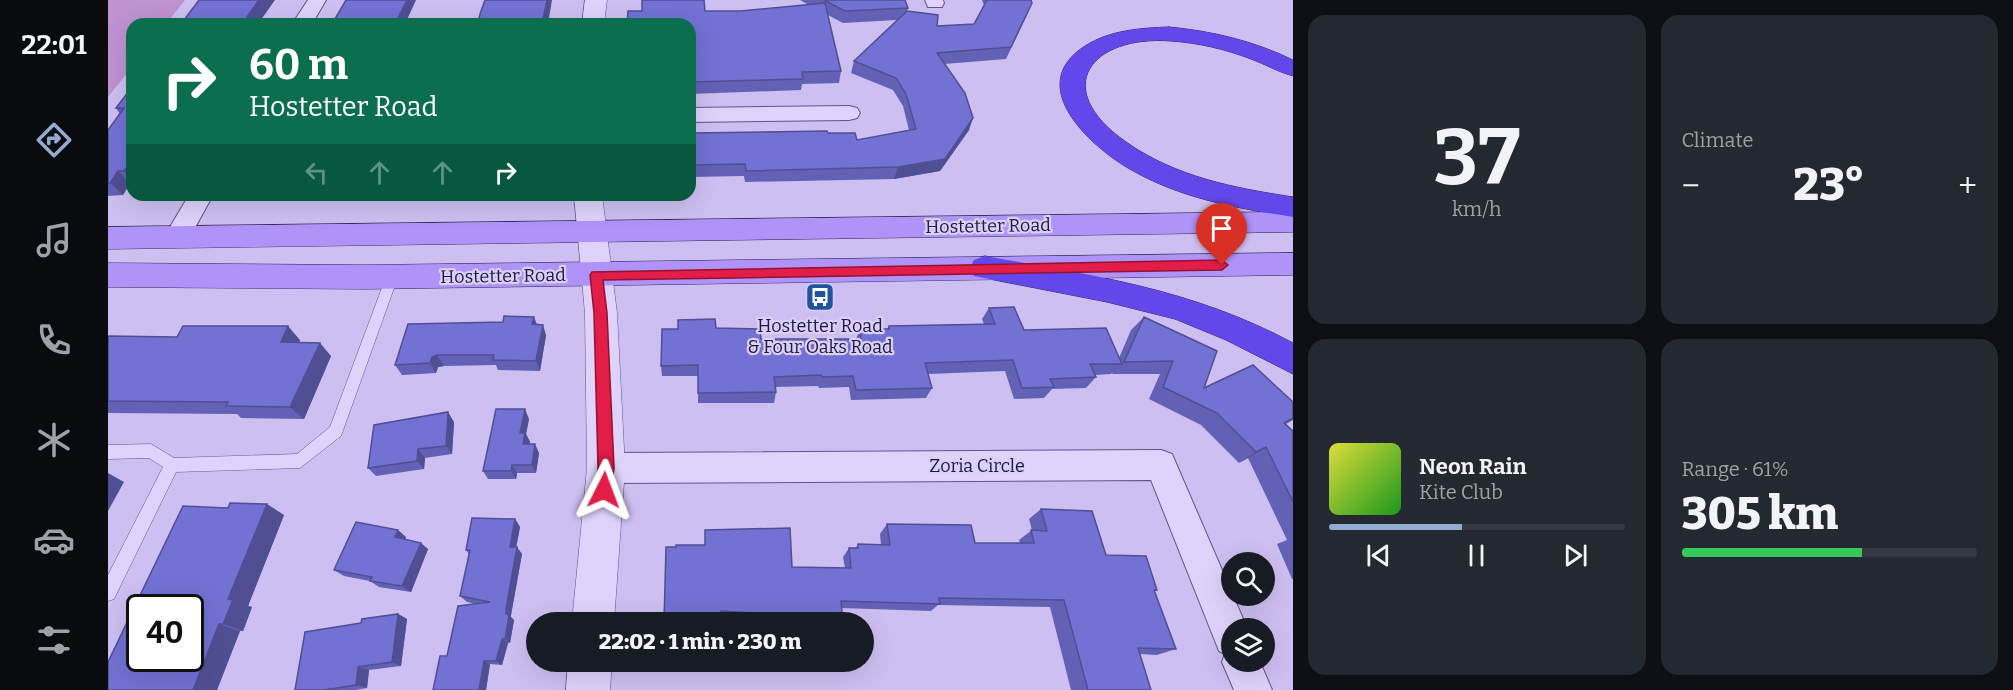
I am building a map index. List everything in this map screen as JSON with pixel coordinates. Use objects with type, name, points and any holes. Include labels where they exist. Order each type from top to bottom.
[{"type":"highway","points":[[1293,69],[1228,44],[1174,35],[1148,35],[1123,38],[1103,45],[1088,54],[1078,63],[1072,86],[1074,99],[1092,127],[1106,140],[1156,171],[1189,185],[1219,194],[1293,207]]},
{"type":"highway","points":[[985,268],[1131,296],[1178,308],[1247,335],[1293,360]]},
{"type":"main road","name":"Hostetter Road","points":[[108,238],[1293,222]]},
{"type":"main road","name":"Hostetter Road","points":[[108,274],[392,277],[1293,264]]},
{"type":"street","points":[[306,18],[317,0]]},
{"type":"street","points":[[594,18],[596,0]]},
{"type":"street","points":[[696,115],[849,113]]},
{"type":"street","points":[[177,237],[198,201]]},
{"type":"street","points":[[588,201],[601,313],[606,468],[594,612]]},
{"type":"street","name":"Zoria Circle","points":[[606,468],[1161,465],[1224,618]]},
{"type":"street","points":[[588,690],[589,672]]},
{"type":"street","points":[[1245,672],[1253,690]]},
{"type":"lane","points":[[108,452],[151,451],[172,465],[300,461],[336,431],[392,277]]},
{"type":"lane","points":[[108,593],[172,465]]},
{"type":"shaded area","points":[[108,0],[185,0],[171,18],[126,18],[126,74],[108,97]]},
{"type":"building","points":[[199,0],[259,0],[246,18],[186,18]]},
{"type":"building","points":[[346,0],[407,0],[398,18],[336,18]]},
{"type":"building","points":[[485,0],[547,0],[543,18],[479,18]]},
{"type":"building","points":[[642,0],[704,0],[705,11],[740,11],[825,3],[841,71],[802,72],[803,79],[696,82],[696,18],[627,18],[628,11],[642,11]]},
{"type":"building","points":[[824,0],[905,0],[908,8],[845,11]]},
{"type":"building","points":[[987,0],[1031,0],[1032,3],[1011,47],[937,53],[965,93],[973,118],[945,159],[898,167],[746,171],[745,164],[696,165],[696,133],[827,131],[828,133],[855,133],[857,140],[916,129],[906,94],[896,78],[854,61],[907,11],[938,15],[937,26],[974,24]]},
{"type":"building","points":[[126,95],[126,168],[118,171],[108,183],[108,130],[124,108],[116,108]]},
{"type":"building","points":[[1014,307],[1024,330],[1106,328],[1122,364],[1090,364],[1096,377],[1050,379],[1054,387],[1022,388],[1013,360],[925,363],[932,388],[856,390],[853,376],[822,377],[821,375],[774,377],[776,392],[698,393],[698,365],[661,366],[662,329],[678,329],[678,320],[715,319],[716,328],[760,329],[761,339],[861,339],[860,329],[889,329],[889,326],[995,324],[989,308]]},
{"type":"building","points":[[504,316],[534,317],[532,324],[543,325],[536,361],[493,360],[494,355],[437,355],[432,357],[430,363],[395,365],[408,324],[503,322]]},
{"type":"building","points":[[1144,317],[1217,351],[1204,388],[1253,365],[1293,402],[1293,418],[1284,423],[1293,431],[1293,502],[1266,447],[1256,452],[1217,413],[1163,387],[1173,361],[1124,362]]},
{"type":"building","points":[[183,326],[288,326],[281,342],[320,343],[290,407],[226,406],[228,402],[108,401],[108,336],[177,337]]},
{"type":"building","points":[[496,409],[525,409],[520,433],[525,433],[523,444],[535,444],[532,465],[512,465],[511,471],[483,471]]},
{"type":"building","points":[[448,412],[446,446],[418,449],[417,461],[368,468],[374,425]]},
{"type":"building","points":[[230,503],[267,504],[228,599],[233,600],[223,624],[219,624],[204,662],[204,594],[141,594],[183,506],[228,508]]},
{"type":"building","points":[[1041,509],[1092,511],[1106,555],[1146,556],[1157,590],[1154,590],[1176,649],[1138,648],[1151,690],[1088,690],[1064,600],[939,598],[940,604],[841,601],[842,612],[664,612],[666,547],[705,545],[705,530],[790,528],[792,567],[851,568],[849,548],[858,548],[858,544],[890,545],[887,524],[971,525],[975,543],[1034,543],[1031,530],[1047,531]]},
{"type":"building","points":[[472,518],[515,519],[510,547],[517,547],[506,609],[506,614],[509,615],[505,639],[502,639],[496,661],[484,661],[479,690],[433,690],[440,656],[447,656],[458,606],[490,602],[460,596],[470,550],[466,550]]},
{"type":"building","points":[[356,522],[398,530],[395,537],[421,543],[402,586],[370,581],[372,577],[334,570]]},
{"type":"building","points":[[398,614],[392,662],[358,667],[356,685],[324,690],[295,690],[305,632],[361,623],[362,619]]},
{"type":"building","points":[[126,625],[126,672],[200,672],[193,690],[108,690],[108,662]]},
{"type":"place","name":"Hostetter Road & Four Oaks Road","points":[[820,297]]},
{"type":"route","points":[[604,490],[606,468],[601,313],[596,275],[1222,265]]}]
